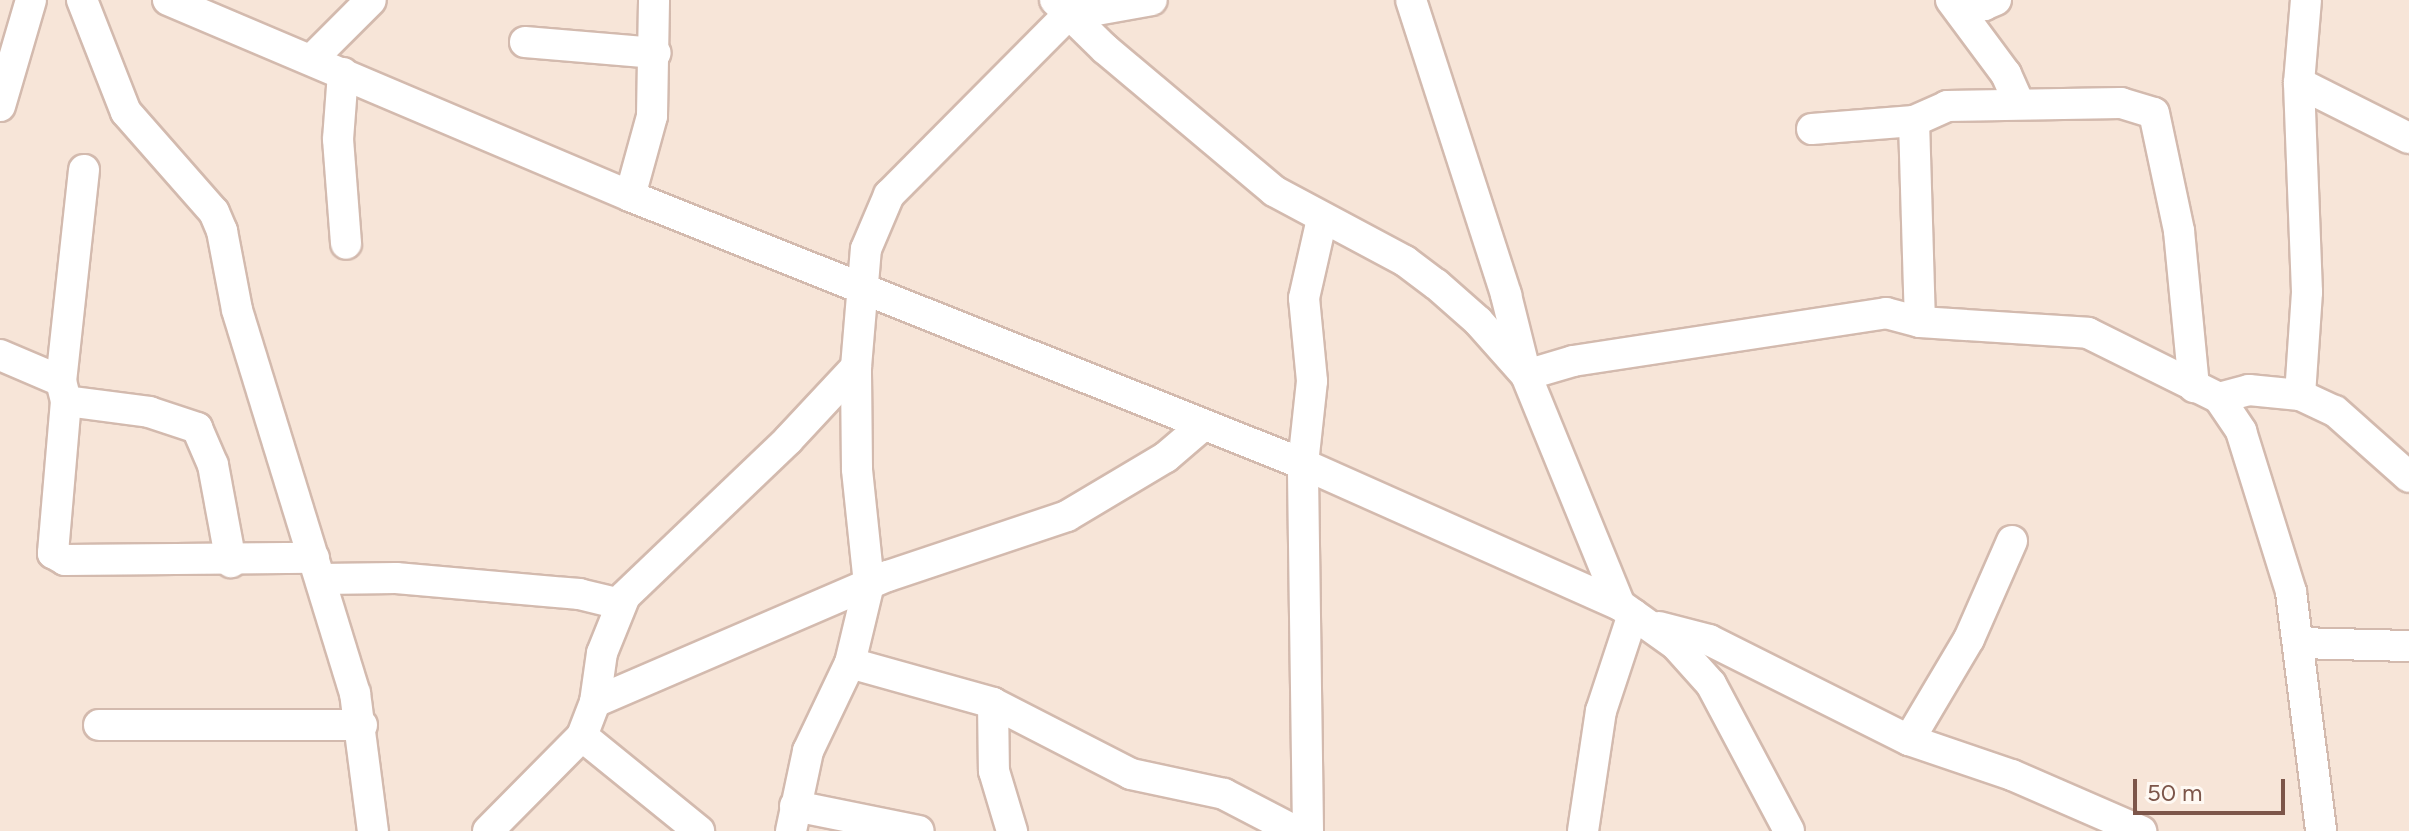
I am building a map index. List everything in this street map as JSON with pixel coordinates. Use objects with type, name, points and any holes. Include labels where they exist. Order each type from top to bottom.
[{"type":"street","points":[[0,106],[31,0]]},
{"type":"street","points":[[82,0],[126,112],[214,212],[237,310],[318,569],[362,725],[373,831]]},
{"type":"street","points":[[168,0],[630,196],[1201,427],[1303,464],[1634,615],[1709,640],[1768,665],[1909,740],[2012,775],[2141,831]]},
{"type":"street","points":[[312,59],[371,0]]},
{"type":"street","points":[[630,196],[650,128],[656,53],[654,0]]},
{"type":"street","points":[[919,831],[793,818],[808,751],[850,663],[869,584],[857,469],[856,367],[861,287],[871,234],[889,195],[1061,8],[1152,0]]},
{"type":"street","points":[[1411,0],[1506,295],[1526,375],[1634,615],[1676,645],[1711,684],[1789,831]]},
{"type":"street","points":[[1951,0],[2006,74],[2019,103]]},
{"type":"street","points":[[1962,0],[1984,5],[1996,0]]},
{"type":"street","points":[[2300,395],[2307,292],[2299,83],[2306,0]]},
{"type":"street","points":[[1061,8],[1229,156],[1322,219],[1405,261],[1436,284],[1478,321],[1526,375]]},
{"type":"street","points":[[525,42],[656,53]]},
{"type":"street","points":[[343,73],[338,139],[346,244]]},
{"type":"street","points":[[2299,83],[2409,138]]},
{"type":"street","points":[[1812,129],[1914,121],[1947,106],[2138,104],[2154,113],[2179,231],[2207,393]]},
{"type":"street","points":[[1914,121],[1920,322]]},
{"type":"street","points":[[84,170],[63,391],[52,549],[56,557],[231,562],[318,569],[579,594],[620,604]]},
{"type":"street","points":[[1308,831],[1303,464],[1312,381],[1304,298],[1322,219]]},
{"type":"street","points":[[1526,375],[1573,361],[1886,313],[1920,322],[2088,333],[2207,393],[2246,445],[2291,592],[2300,643],[2321,831]]},
{"type":"street","points":[[0,355],[63,391],[163,415],[197,428],[213,465],[231,562]]},
{"type":"street","points":[[488,831],[582,736],[595,702],[602,653],[620,604],[856,367]]},
{"type":"street","points":[[2207,393],[2249,390],[2300,395],[2335,411],[2409,477]]},
{"type":"street","points":[[595,702],[869,584],[1067,516],[1166,457],[1201,427]]},
{"type":"street","points":[[1909,740],[1969,639],[2012,541]]},
{"type":"street","points":[[1583,831],[1601,711],[1634,615]]},
{"type":"street","points":[[2300,643],[2409,646]]},
{"type":"street","points":[[850,663],[993,703],[1131,774],[1224,794],[1295,831]]},
{"type":"street","points":[[993,703],[994,771],[1012,831]]},
{"type":"street","points":[[99,725],[362,725]]},
{"type":"street","points":[[582,736],[699,831]]},
{"type":"shaded area","points":[[0,0],[2409,0],[2409,831],[0,831]]}]
